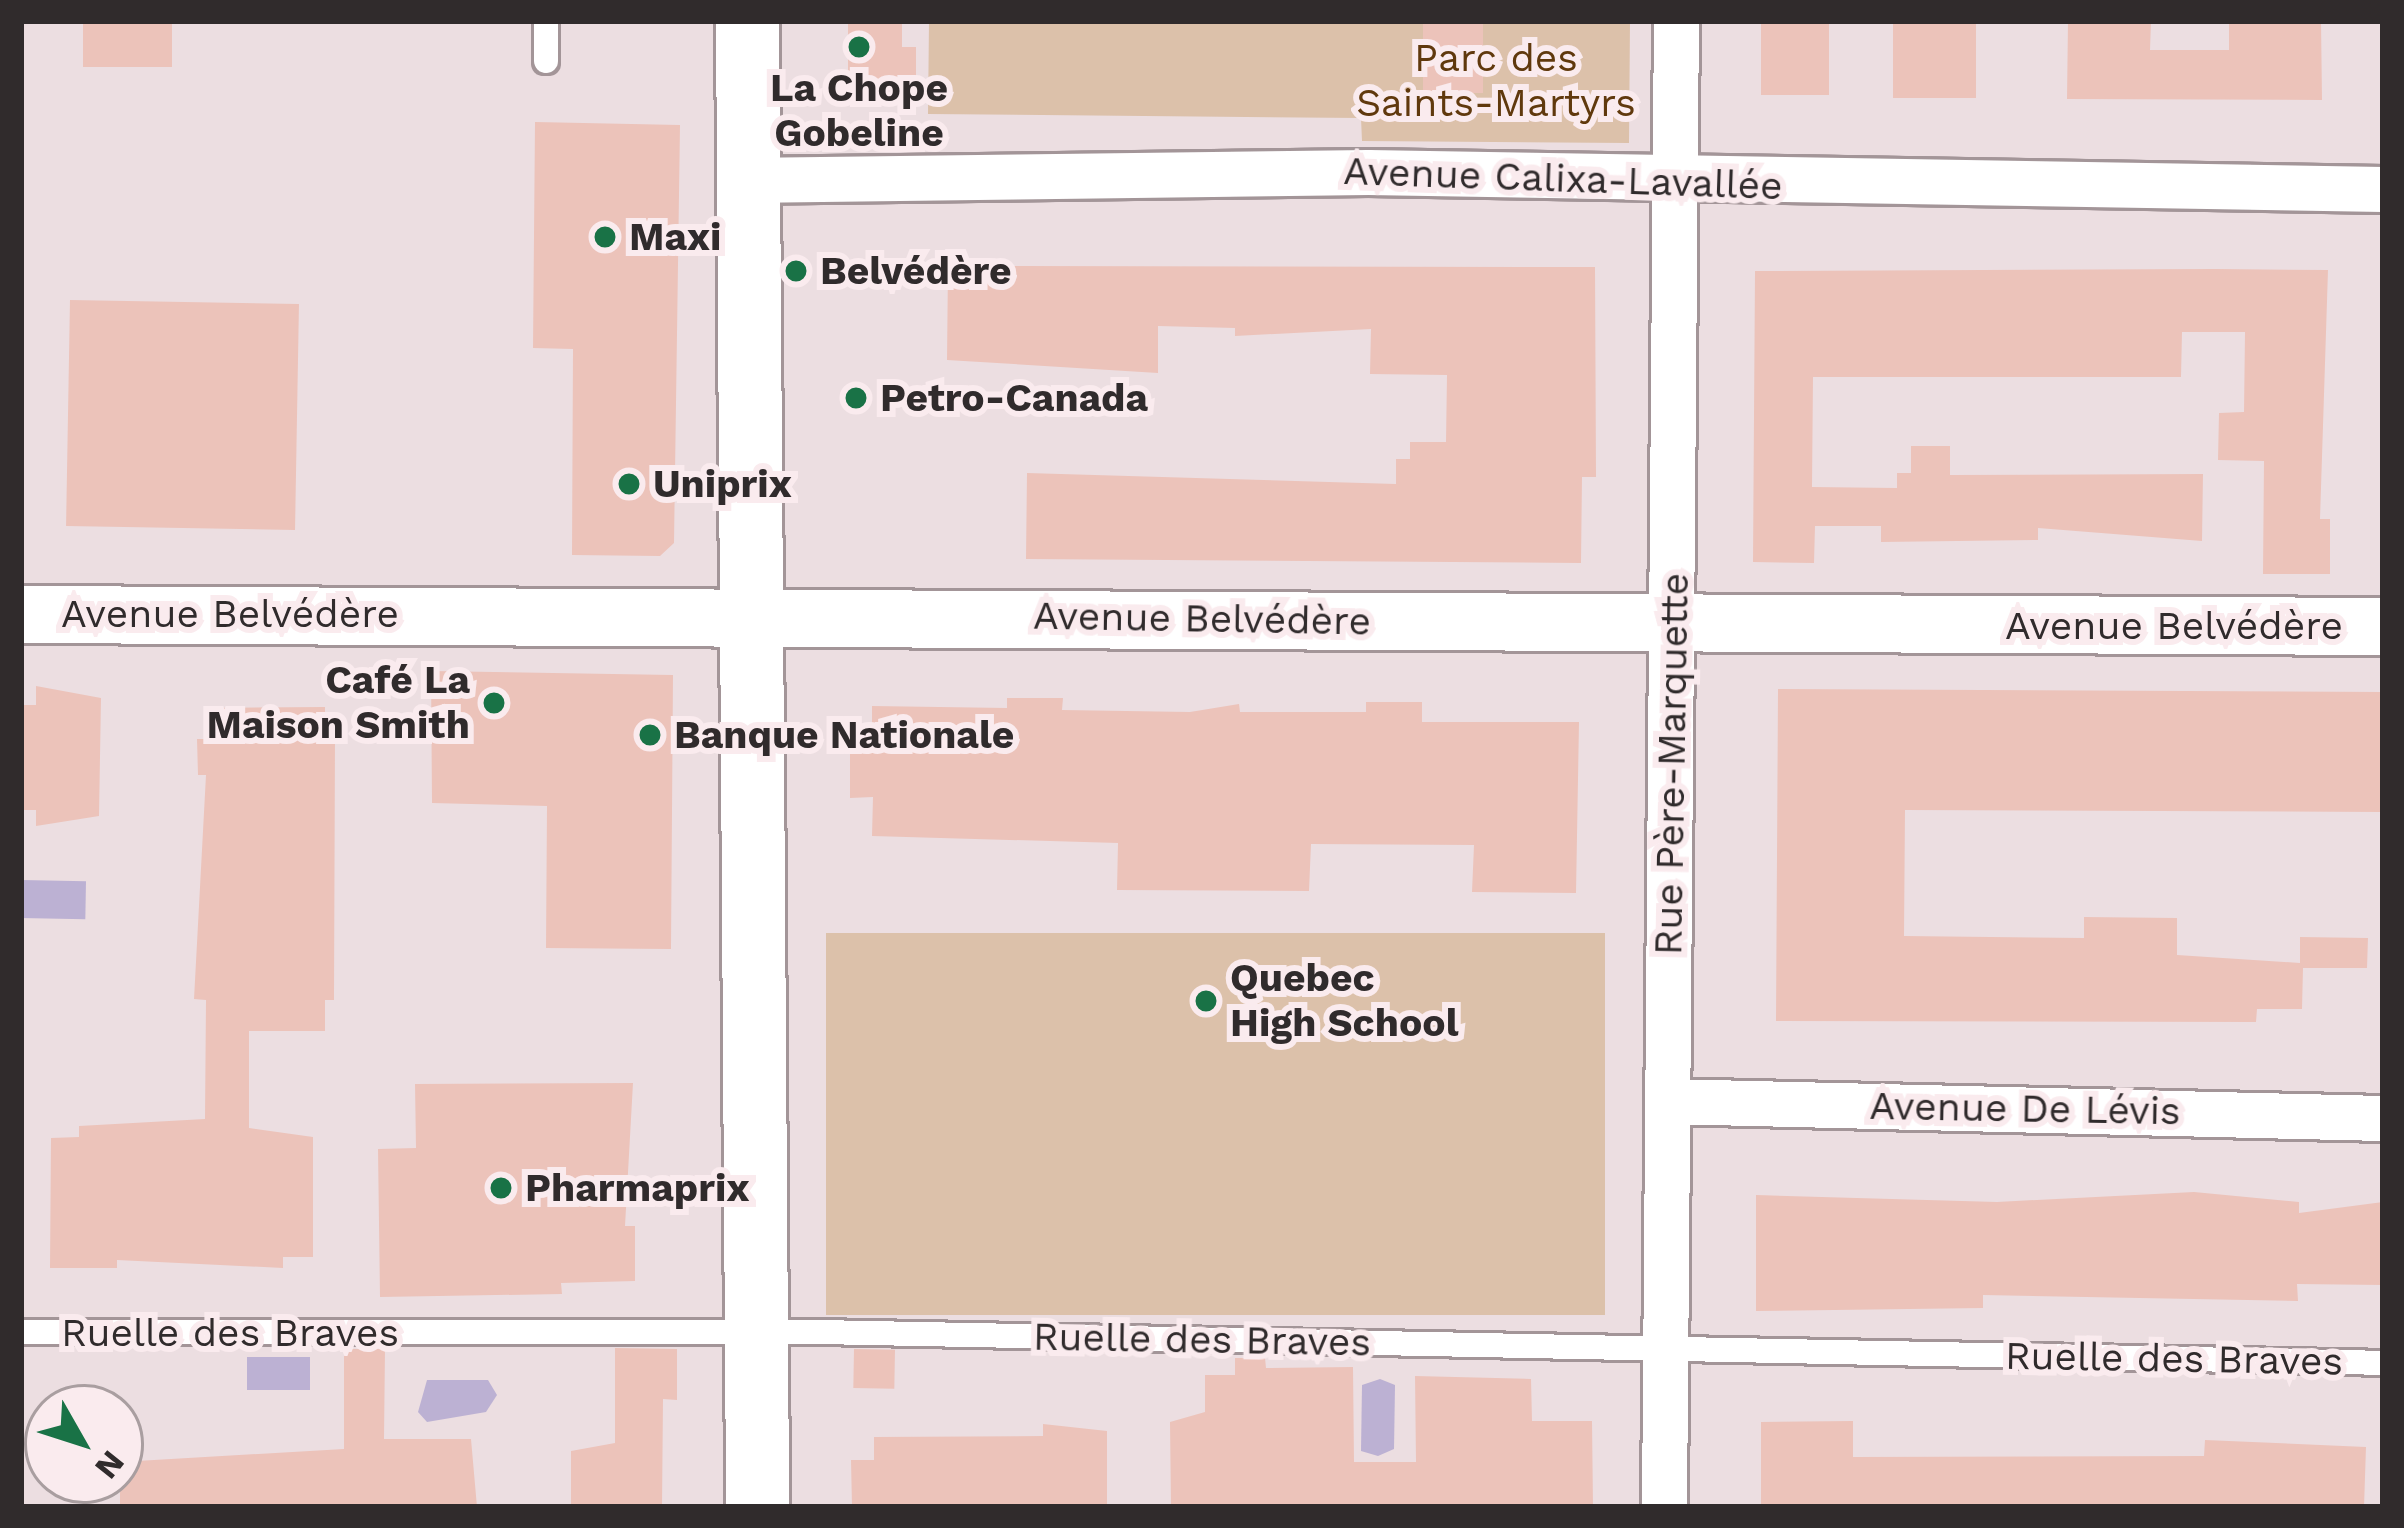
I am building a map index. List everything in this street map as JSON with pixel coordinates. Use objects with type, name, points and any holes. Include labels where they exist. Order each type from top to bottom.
[{"type":"main road","points":[[747,21],[742,180],[761,1333],[757,1507]]},
{"type":"street","name":"Rue Père-Marquette","points":[[1664,1507],[1675,627],[1676,21]]},
{"type":"street","name":"Avenue Calixa-Lavallée","points":[[742,180],[1368,172],[1675,184],[2383,189]]},
{"type":"street","name":"Avenue Belvédère","points":[[21,614],[750,612],[1675,627],[2383,626]]},
{"type":"street","name":"Avenue De Lévis","points":[[1667,1101],[2383,1118]]},
{"type":"lane","points":[[546,21],[546,61]]},
{"type":"lane","name":"Ruelle des Braves","points":[[21,1332],[761,1333],[2383,1363]]},
{"type":"green space","name":"Parc des Saints-Martyrs","points":[[929,21],[1630,21],[1629,143],[1362,141],[1361,118],[928,114]]},
{"type":"green space","points":[[826,933],[1605,933],[1605,1315],[826,1315]]},
{"type":"shaded area","points":[[21,880],[86,881],[85,919],[21,918]]},
{"type":"shaded area","points":[[247,1357],[310,1357],[310,1390],[247,1390]]},
{"type":"shaded area","points":[[1380,1379],[1395,1385],[1394,1449],[1378,1456],[1361,1451],[1362,1385]]},
{"type":"shaded area","points":[[427,1380],[488,1380],[497,1395],[486,1412],[427,1422],[418,1412]]},
{"type":"building","points":[[83,21],[172,21],[172,67],[83,67]]},
{"type":"building","points":[[848,21],[902,21],[902,47],[916,47],[916,88],[848,88]]},
{"type":"building","points":[[1423,21],[1483,21],[1483,93],[1423,93]]},
{"type":"building","points":[[1761,21],[1829,21],[1829,95],[1761,95]]},
{"type":"building","points":[[1893,21],[1976,21],[1976,98],[1893,98]]},
{"type":"building","points":[[2068,21],[2151,21],[2150,50],[2229,50],[2229,21],[2321,21],[2322,100],[2067,99]]},
{"type":"building","name":"Maxi","points":[[535,122],[680,125],[674,543],[660,556],[572,555],[573,349],[533,348]]},
{"type":"building","points":[[948,266],[1595,267],[1596,477],[1582,477],[1581,563],[1026,559],[1027,473],[1396,484],[1396,459],[1410,459],[1410,442],[1446,442],[1447,375],[1370,374],[1371,329],[1235,336],[1235,328],[1158,326],[1158,373],[947,360]]},
{"type":"building","points":[[2328,270],[2320,519],[2330,519],[2330,574],[2263,574],[2264,461],[2218,460],[2219,413],[2244,412],[2245,332],[2182,332],[2181,377],[1813,377],[1812,487],[1897,488],[1897,473],[1911,473],[1911,446],[1950,446],[1950,475],[2203,474],[2202,541],[2038,528],[2038,540],[1881,542],[1881,526],[1815,526],[1814,563],[1753,562],[1755,271]]},
{"type":"building","points":[[70,300],[299,304],[295,530],[66,526]]},
{"type":"building","points":[[431,671],[673,675],[671,949],[546,948],[547,806],[432,803]]},
{"type":"building","points":[[36,686],[101,698],[99,816],[36,826],[36,810],[21,810],[21,705],[36,705]]},
{"type":"building","points":[[1778,689],[2382,692],[2381,812],[1905,810],[1904,936],[2084,938],[2084,917],[2177,918],[2177,955],[2300,963],[2300,937],[2368,938],[2367,968],[2303,968],[2302,1009],[2257,1009],[2256,1022],[1776,1021]]},
{"type":"building","points":[[1007,698],[1063,698],[1062,710],[1190,712],[1239,704],[1240,712],[1366,712],[1366,702],[1422,702],[1422,722],[1579,722],[1576,893],[1472,892],[1474,845],[1311,844],[1309,891],[1117,890],[1118,843],[872,836],[873,797],[850,798],[850,746],[872,746],[872,706],[1007,708]]},
{"type":"building","points":[[325,707],[325,739],[335,739],[334,1000],[325,1000],[325,1031],[249,1031],[249,1128],[313,1137],[313,1257],[283,1257],[283,1268],[117,1260],[117,1268],[50,1268],[51,1138],[79,1137],[79,1126],[205,1119],[206,1000],[194,999],[206,775],[198,775],[197,739],[210,739],[210,708]]},
{"type":"building","name":"Pharmaprix","points":[[633,1083],[625,1226],[635,1226],[635,1281],[561,1283],[562,1294],[380,1297],[378,1149],[416,1148],[415,1084]]},
{"type":"building","points":[[2194,1192],[2299,1202],[2299,1213],[2383,1202],[2383,1285],[2297,1284],[2298,1301],[1983,1295],[1983,1308],[1756,1311],[1756,1195],[1997,1202]]},
{"type":"building","points":[[615,1348],[677,1349],[677,1400],[663,1399],[662,1507],[571,1507],[571,1451],[615,1443]]},
{"type":"building","points":[[344,1349],[385,1349],[384,1439],[471,1439],[477,1507],[120,1507],[144,1504],[144,1461],[344,1449]]},
{"type":"building","points":[[854,1349],[895,1350],[894,1389],[853,1388]]},
{"type":"building","points":[[1235,1358],[1265,1358],[1266,1368],[1353,1367],[1354,1462],[1416,1462],[1415,1376],[1531,1379],[1532,1421],[1592,1421],[1593,1507],[1171,1507],[1170,1422],[1205,1412],[1205,1375],[1235,1375]]},
{"type":"building","points":[[1853,1421],[1853,1457],[2204,1456],[2205,1440],[2366,1447],[2364,1507],[1761,1507],[1761,1422]]},
{"type":"building","points":[[1043,1424],[1107,1431],[1107,1507],[852,1507],[851,1460],[874,1460],[874,1437],[1043,1436]]},
{"type":"place","name":"La Chope Gobeline","points":[[859,47]]},
{"type":"place","name":"Maxi","points":[[605,237]]},
{"type":"place","name":"Belvédère","points":[[796,271]]},
{"type":"place","name":"Petro-Canada","points":[[856,398]]},
{"type":"place","name":"Uniprix","points":[[629,484]]},
{"type":"place","name":"Café La Maison Smith","points":[[494,703]]},
{"type":"place","name":"Banque Nationale","points":[[650,735]]},
{"type":"place","name":"Quebec High School","points":[[1206,1001]]},
{"type":"place","name":"Pharmaprix","points":[[501,1188]]}]
